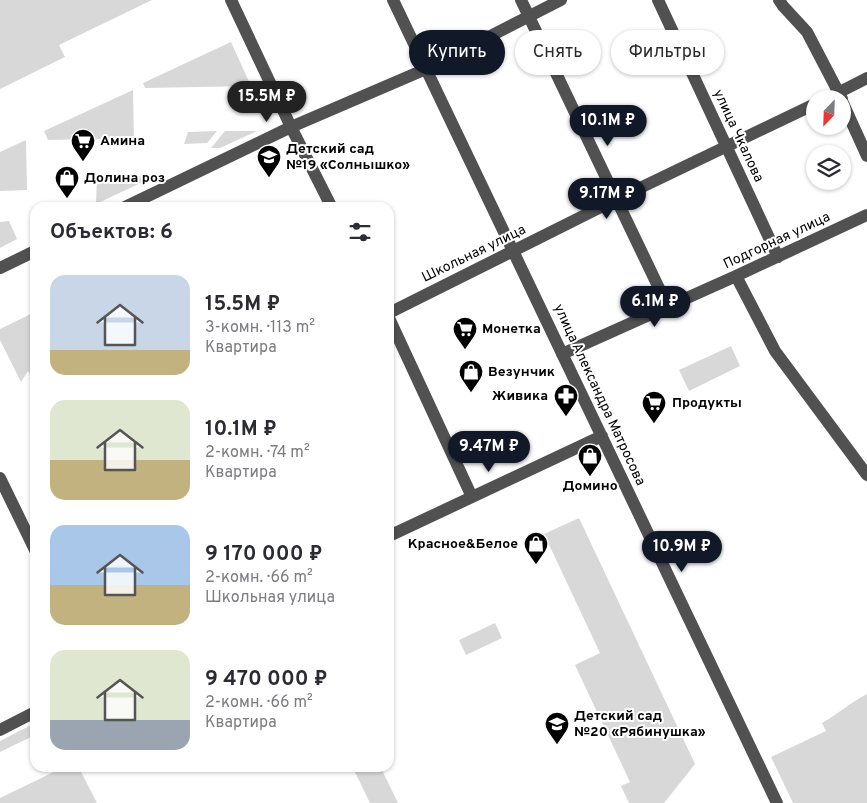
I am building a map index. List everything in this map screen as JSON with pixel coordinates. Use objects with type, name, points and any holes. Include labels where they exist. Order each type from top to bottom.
[{"type":"street","points":[[231,0],[329,202]]},
{"type":"street","name":"улица Александра Матросова","points":[[393,0],[409,33]]},
{"type":"street","points":[[521,0],[668,307]]},
{"type":"street","points":[[502,30],[562,0]]},
{"type":"street","name":"улица Чкалова","points":[[658,0],[778,257]]},
{"type":"street","points":[[779,0],[807,32],[837,90]]},
{"type":"street","points":[[135,202],[291,127],[412,75]]},
{"type":"street","name":"улица Александра Матросова","points":[[429,75],[777,803]]},
{"type":"street","points":[[851,90],[867,78]]},
{"type":"street","name":"Школьная улица","points":[[394,311],[617,199],[806,108]]},
{"type":"street","points":[[851,120],[867,156]]},
{"type":"street","name":"Подгорная улица","points":[[562,354],[867,215]]},
{"type":"street","points":[[0,268],[30,253]]},
{"type":"street","points":[[736,276],[775,351],[867,475]]},
{"type":"street","points":[[394,329],[472,497]]},
{"type":"street","points":[[394,534],[602,436]]},
{"type":"street","points":[[0,478],[30,540]]},
{"type":"street","points":[[0,730],[30,715]]},
{"type":"shaded area","points":[[0,0],[152,0],[59,45],[65,57],[0,89]]},
{"type":"shaded area","points":[[231,42],[251,86],[145,88],[143,83]]},
{"type":"shaded area","points":[[133,90],[134,138],[48,140],[44,131]]},
{"type":"shaded area","points":[[217,131],[207,143],[184,144],[188,132]]},
{"type":"shaded area","points":[[225,131],[257,131],[220,148],[211,148]]},
{"type":"shaded area","points":[[26,140],[27,190],[0,191],[0,152]]},
{"type":"shaded area","points":[[147,176],[147,180],[100,202],[96,202],[97,177]]},
{"type":"shaded area","points":[[9,221],[17,239],[0,248],[0,222]]},
{"type":"shaded area","points":[[30,314],[30,374],[28,371],[21,382],[0,340],[0,329]]},
{"type":"shaded area","points":[[731,346],[740,366],[689,391],[679,370]]},
{"type":"shaded area","points":[[579,518],[695,764],[664,803],[629,803],[621,786],[630,782],[575,665],[600,653],[544,534]]},
{"type":"shaded area","points":[[495,623],[502,638],[466,655],[459,640]]},
{"type":"shaded area","points":[[867,694],[867,803],[793,803],[771,757],[826,731],[822,723]]},
{"type":"shaded area","points":[[30,726],[30,737],[0,752],[0,741]]},
{"type":"shaded area","points":[[54,772],[81,772],[97,803],[0,803],[0,798]]},
{"type":"shaded area","points":[[355,772],[383,772],[398,803],[370,803]]},
{"type":"place","name":"Амина","points":[[83,162]]},
{"type":"place","name":"Детский сад №19 «Солнышко»","points":[[269,178]]},
{"type":"place","name":"Долина роз","points":[[67,199]]},
{"type":"place","name":"Монетка","points":[[465,350]]},
{"type":"place","name":"Везунчик","points":[[471,393]]},
{"type":"place","name":"Живика","points":[[566,417]]},
{"type":"place","name":"Продукты","points":[[654,424]]},
{"type":"place","name":"Домино","points":[[590,477]]},
{"type":"place","name":"Красное&Белое","points":[[536,565]]},
{"type":"place","name":"Детский сад №20 «Рябинушка»","points":[[557,745]]}]
